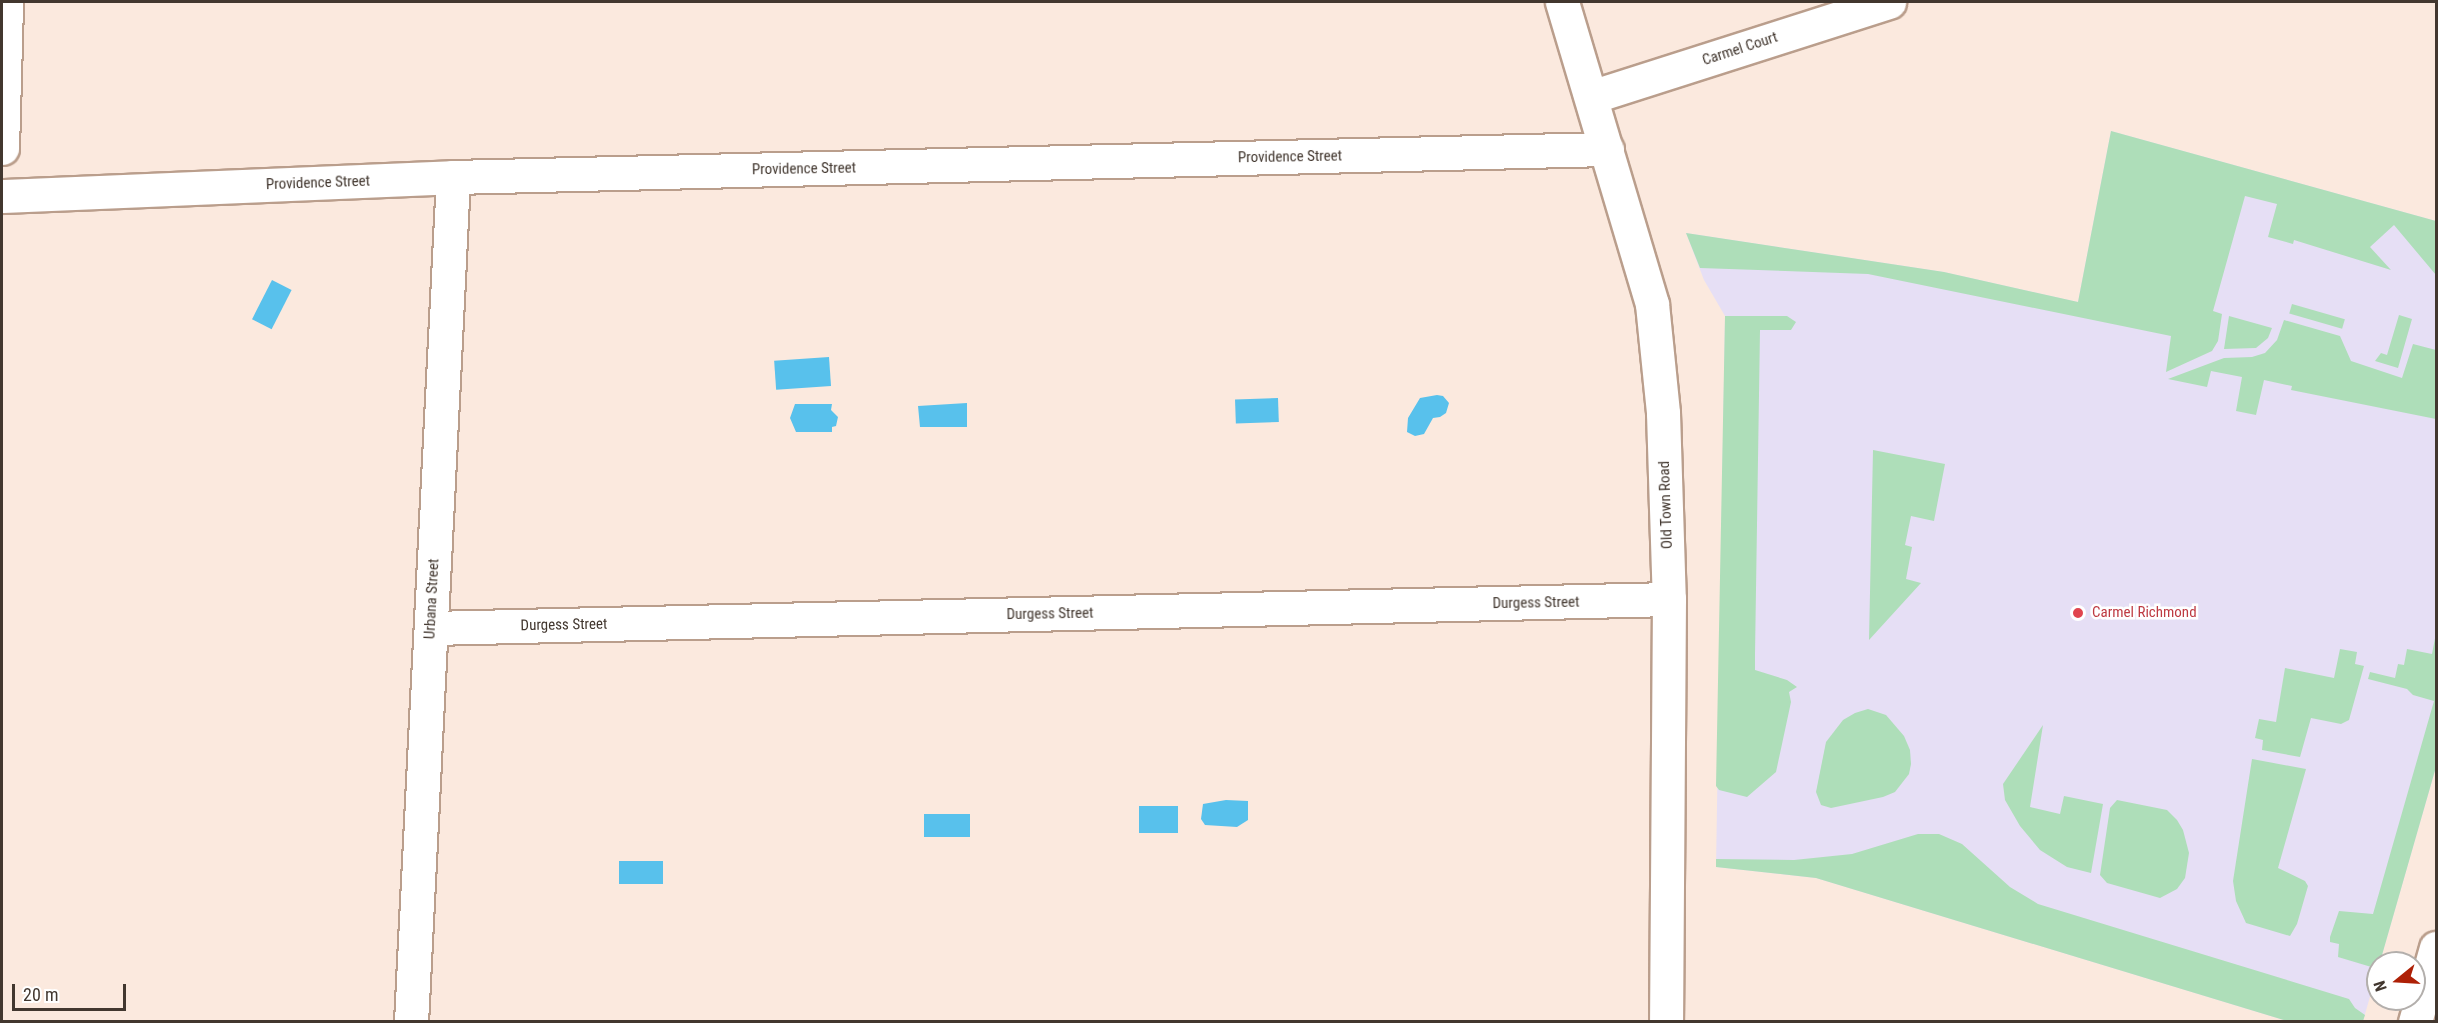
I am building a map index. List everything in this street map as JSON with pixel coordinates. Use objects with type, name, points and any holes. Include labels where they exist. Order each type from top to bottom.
[{"type":"street","points":[[2,148],[6,2]]},
{"type":"street","name":"Old Town Road","points":[[1562,2],[1652,304],[1663,413],[1669,599],[1666,1022]]},
{"type":"street","name":"Carmel Court","points":[[1591,97],[1889,2]]},
{"type":"street","name":"Providence Street","points":[[2,196],[453,177],[1606,149]]},
{"type":"street","name":"Urbana Street","points":[[411,1022],[453,177]]},
{"type":"street","name":"Durgess Street","points":[[431,628],[1669,599]]},
{"type":"street","points":[[2415,1022],[2436,948]]},
{"type":"shaded area","name":"Carmel Richmond","points":[[2111,131],[2436,221],[2436,767],[2383,951],[2366,951],[2366,1011],[2363,1021],[2287,1021],[1816,878],[1716,867],[1725,316],[1704,280],[1686,233],[1944,272],[2078,302]]},
{"type":"green space","points":[[2111,131],[2436,221],[2436,275],[2394,225],[2370,247],[2391,270],[2294,240],[2293,244],[2268,237],[2277,204],[2245,196],[2213,311],[2222,314],[2218,341],[2212,351],[2166,372],[2171,336],[1868,274],[1700,268],[1686,233],[1944,272],[2078,302]]},
{"type":"green space","points":[[2292,304],[2345,319],[2342,329],[2289,314]]},
{"type":"green space","points":[[2399,315],[2412,319],[2398,368],[2375,361],[2381,353],[2387,355]]},
{"type":"green space","points":[[1725,316],[1787,316],[1796,322],[1791,330],[1760,330],[1755,670],[1787,680],[1797,687],[1789,692],[1791,702],[1776,772],[1747,797],[1719,790],[1716,786]]},
{"type":"green space","points":[[2229,316],[2272,328],[2268,338],[2256,348],[2224,349]]},
{"type":"green space","points":[[2284,320],[2340,336],[2351,361],[2402,378],[2413,344],[2436,350],[2436,419],[2291,390],[2292,386],[2264,380],[2256,415],[2236,411],[2242,377],[2211,371],[2207,387],[2168,379],[2224,358],[2252,357],[2265,353],[2277,340]]},
{"type":"green space","points":[[1873,450],[1945,464],[1934,521],[1911,516],[1905,545],[1912,547],[1906,579],[1921,583],[1869,640]]},
{"type":"green space","points":[[2436,633],[2436,767],[2383,951],[2366,951],[2366,965],[2338,957],[2339,944],[2330,942],[2330,937],[2339,911],[2373,914],[2434,701],[2413,695],[2407,689],[2368,679],[2370,672],[2395,678],[2398,664],[2404,665],[2407,649],[2432,654]]},
{"type":"green space","points":[[2340,649],[2357,652],[2355,664],[2364,666],[2349,720],[2341,724],[2311,718],[2300,757],[2262,750],[2263,740],[2255,738],[2259,719],[2276,722],[2285,668],[2334,678]]},
{"type":"green space","points":[[1868,709],[1886,715],[1904,736],[1910,750],[1909,774],[1895,792],[1883,797],[1831,808],[1821,805],[1816,792],[1826,742],[1843,720]]},
{"type":"green space","points":[[2043,725],[2030,807],[2060,814],[2064,796],[2103,804],[2091,873],[2067,867],[2040,850],[2020,826],[2005,800],[2003,784]]},
{"type":"green space","points":[[2252,759],[2306,769],[2278,868],[2305,881],[2308,886],[2297,924],[2290,936],[2246,923],[2236,901],[2233,881]]},
{"type":"green space","points":[[2117,800],[2167,810],[2177,820],[2183,830],[2189,853],[2185,878],[2177,889],[2160,898],[2107,883],[2100,875],[2110,808]]},
{"type":"green space","points":[[1918,834],[1939,834],[1962,844],[2010,887],[2038,904],[2349,999],[2355,1008],[2365,1015],[2363,1021],[2287,1021],[1816,878],[1716,867],[1716,859],[1794,860],[1852,854]]},
{"type":"water","points":[[272,280],[292,290],[272,329],[252,319]]},
{"type":"water","points":[[829,357],[831,386],[776,390],[774,361]]},
{"type":"water","points":[[1443,396],[1449,403],[1446,413],[1433,418],[1424,434],[1415,436],[1407,432],[1408,418],[1420,398]]},
{"type":"water","points":[[1278,398],[1279,422],[1236,423],[1235,400]]},
{"type":"water","points":[[967,403],[967,427],[920,427],[918,406]]},
{"type":"water","points":[[795,404],[832,404],[831,410],[838,417],[836,426],[832,427],[832,432],[796,432],[790,418]]},
{"type":"water","points":[[1226,800],[1248,801],[1248,820],[1237,827],[1205,825],[1201,819],[1203,804]]},
{"type":"water","points":[[1139,806],[1178,806],[1178,833],[1139,833]]},
{"type":"water","points":[[924,814],[970,814],[970,837],[924,837]]},
{"type":"water","points":[[619,861],[663,861],[663,884],[619,884]]},
{"type":"place","name":"Carmel Richmond","points":[[2078,613]]}]
